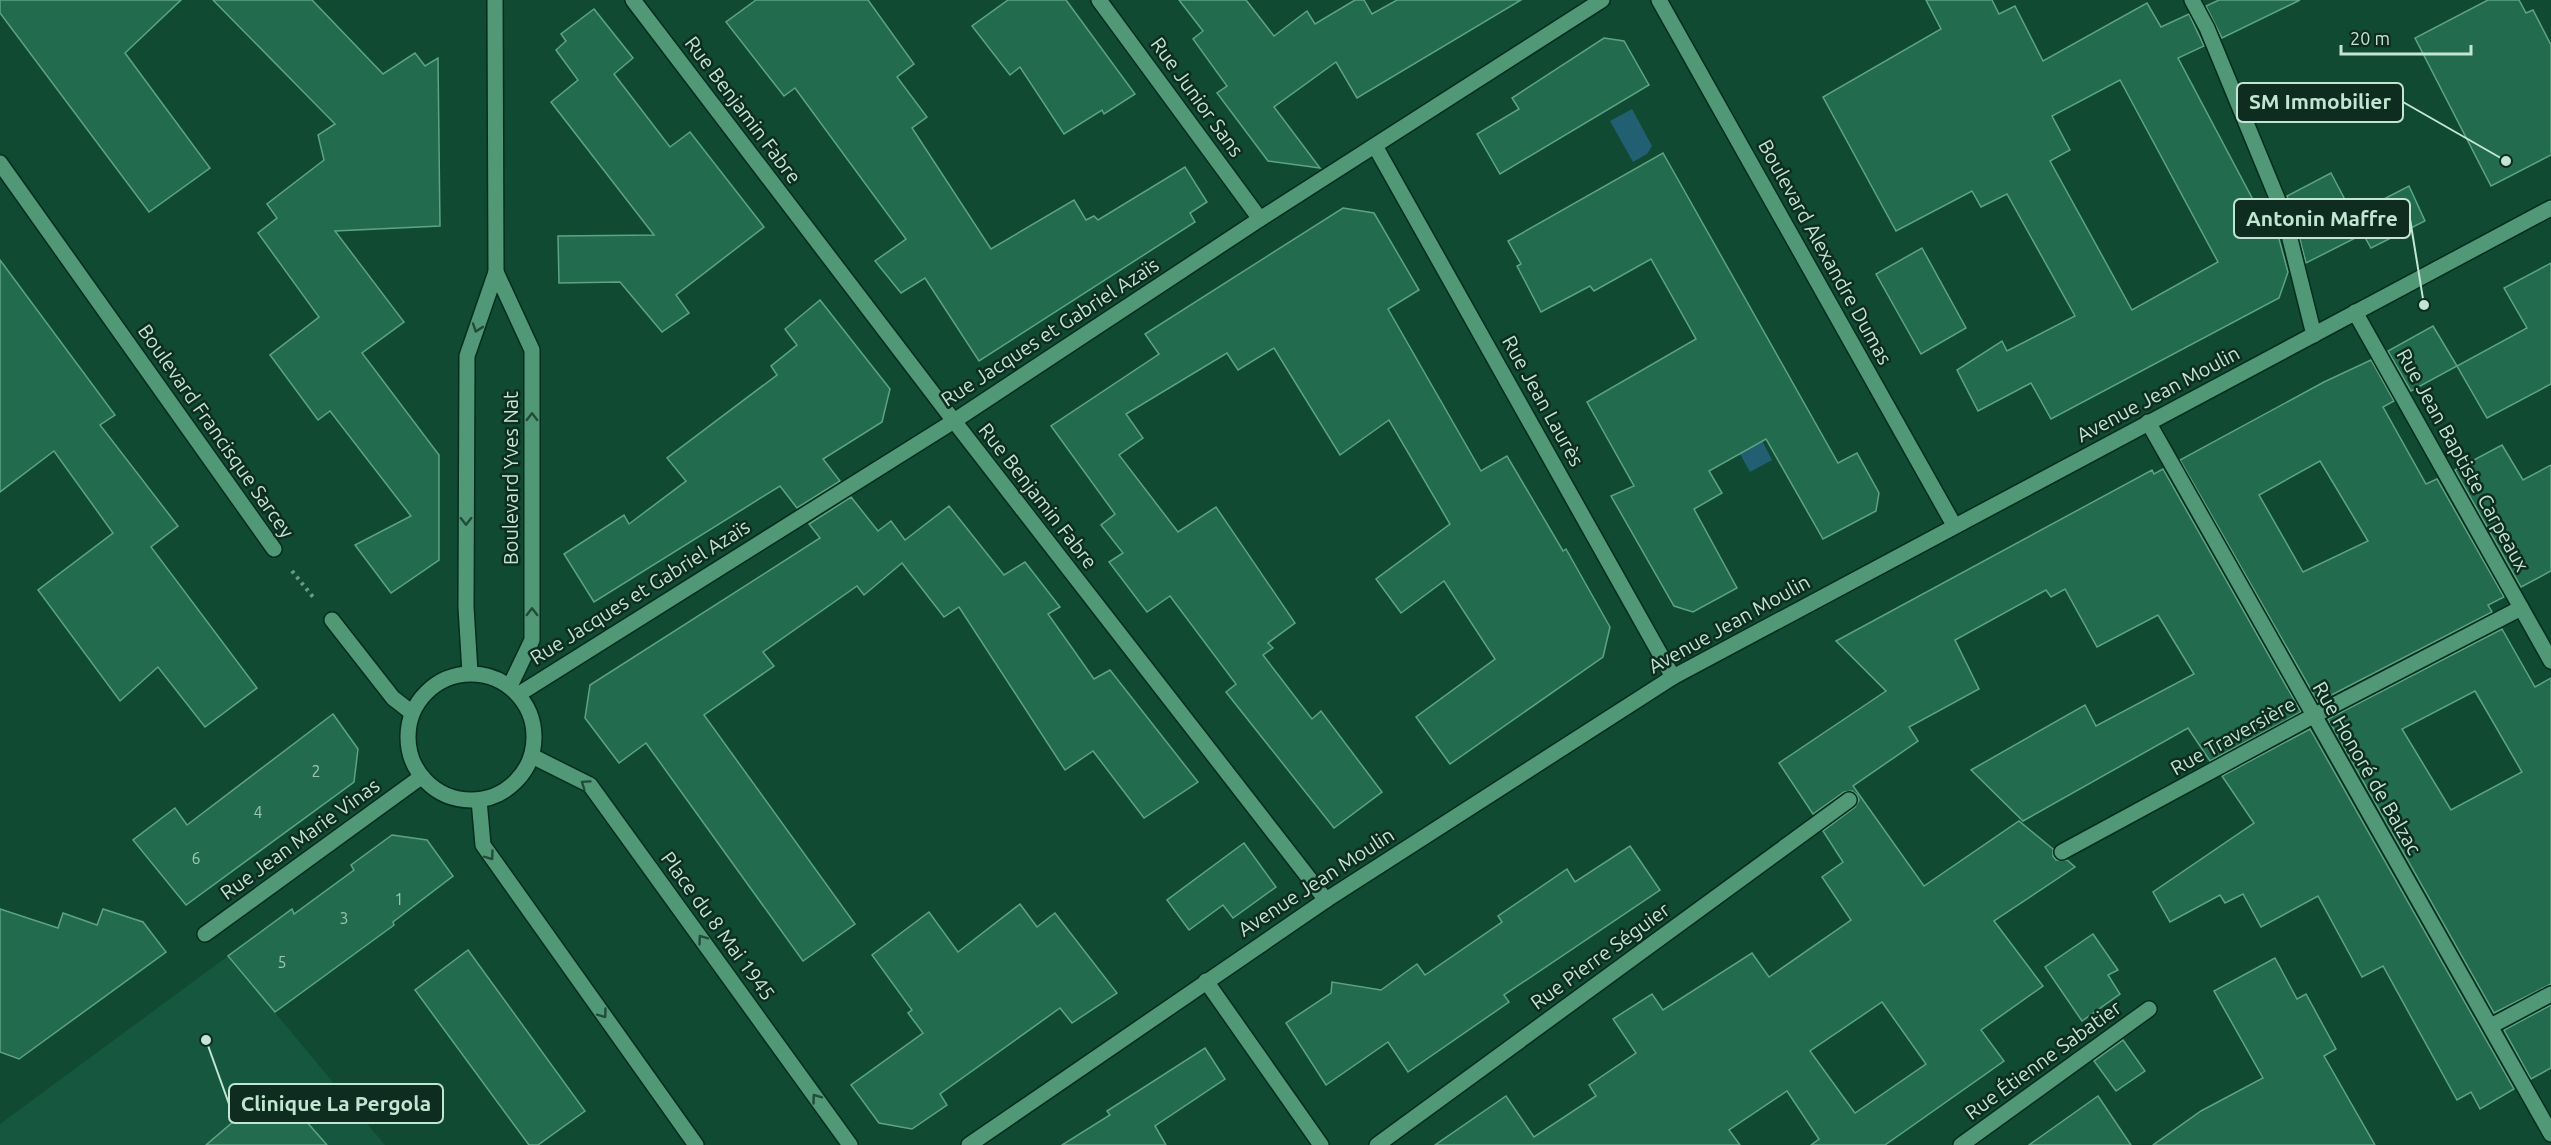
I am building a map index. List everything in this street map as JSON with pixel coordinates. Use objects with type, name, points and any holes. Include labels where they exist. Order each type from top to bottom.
[{"type":"street","name":"Boulevard Yves Nat","points":[[470,673],[466,608],[467,356],[496,272],[495,0]]},
{"type":"street","name":"Rue Benjamin Fabre","points":[[633,0],[954,421],[1326,900]]},
{"type":"street","name":"Rue Junior Sans","points":[[1099,0],[1260,219]]},
{"type":"street","name":"Rue Jacques et Gabriel Azaïs","points":[[514,690],[954,421],[1260,219],[1602,0]]},
{"type":"street","name":"Boulevard Alexandre Dumas","points":[[1659,0],[1954,525]]},
{"type":"street","points":[[2192,0],[2207,28],[2284,215],[2314,335]]},
{"type":"street","name":"Rue Jean Laurès","points":[[1376,146],[1673,677]]},
{"type":"street","name":"Boulevard Francisque Sarcey","points":[[0,163],[274,549]]},
{"type":"street","name":"Avenue Jean Moulin","points":[[969,1145],[1326,900],[1673,677],[2551,208]]},
{"type":"street","name":"Boulevard Yves Nat","points":[[496,272],[532,350],[532,640],[514,690]]},
{"type":"street","name":"Rue Jean Baptiste Carpeaux","points":[[2355,312],[2551,661]]},
{"type":"street","name":"Rue Honoré de Balzac","points":[[2148,422],[2551,1134]]},
{"type":"street","name":"Rue Traversière","points":[[2062,852],[2313,716],[2521,608]]},
{"type":"street","points":[[332,620],[393,698],[411,712]]},
{"type":"street","points":[[470,673],[491,676],[514,690],[530,713],[535,734],[532,756],[520,777],[502,793],[479,800],[457,799],[437,791],[421,777],[410,757],[407,734],[411,712],[425,692],[446,678],[470,673]]},
{"type":"street","name":"Place du 8 Mai 1945","points":[[532,756],[590,784],[850,1145]]},
{"type":"street","name":"Rue Jean Marie Vinas","points":[[205,934],[421,777]]},
{"type":"street","points":[[479,800],[483,846],[696,1145]]},
{"type":"street","name":"Rue Pierre Séguier","points":[[1377,1145],[1849,800]]},
{"type":"street","points":[[1206,981],[1321,1145]]},
{"type":"street","points":[[2491,1026],[2551,994]]},
{"type":"street","name":"Rue Étienne Sabatier","points":[[1961,1145],[2149,1009]]},
{"type":"path","name":"Boulevard Francisque Sarcey","points":[[274,549],[332,620]]},
{"type":"shaded area","points":[[228,956],[385,1145],[0,1145],[0,1124]]},
{"type":"water","points":[[1632,109],[1652,146],[1647,154],[1633,162],[1610,121]]},
{"type":"water","points":[[1751,419],[1772,460],[1750,472],[1729,434]]},
{"type":"building","points":[[0,0],[181,0],[125,53],[210,168],[149,212],[0,13]]},
{"type":"building","points":[[213,0],[312,0],[383,74],[415,53],[425,66],[438,58],[440,226],[335,231],[404,322],[362,353],[439,455],[439,560],[391,593],[355,545],[411,516],[330,411],[318,420],[270,355],[319,317],[258,233],[277,218],[267,204],[324,160],[318,135],[335,124]]},
{"type":"building","points":[[756,0],[868,0],[914,64],[897,77],[927,117],[912,128],[991,249],[1074,200],[1086,220],[1094,216],[1098,220],[1185,167],[1207,202],[1190,213],[1195,222],[979,361],[925,278],[901,293],[875,261],[906,239],[795,88],[784,96],[726,22]]},
{"type":"building","points":[[1008,0],[1066,0],[1135,94],[1104,114],[1102,110],[1064,134],[1020,67],[1010,75],[972,26]]},
{"type":"building","points":[[1179,0],[1246,0],[1274,36],[1307,11],[1315,24],[1355,0],[1364,0],[1372,14],[1397,0],[1521,0],[1357,98],[1336,62],[1274,107],[1320,168],[1268,161],[1217,93],[1227,86],[1193,39],[1203,31]]},
{"type":"building","points":[[1926,0],[1992,0],[1999,14],[2015,6],[2043,61],[2147,3],[2161,27],[2189,14],[2204,46],[2178,58],[2259,211],[2270,206],[2288,272],[2279,298],[2051,419],[2031,383],[1978,411],[1957,370],[2002,341],[2007,351],[2075,316],[2007,194],[1981,207],[1972,191],[1896,231],[1823,97],[1941,29]],"holes":[[[2120,80],[2218,262],[2132,310],[2050,161],[2070,150],[2052,116]]]},
{"type":"building","points":[[2219,0],[2300,0],[2222,38],[2206,6]]},
{"type":"building","points":[[2488,0],[2519,0],[2526,13],[2533,10],[2551,45],[2551,155],[2491,186],[2415,38]]},
{"type":"building","points":[[594,9],[633,58],[614,74],[670,147],[690,132],[764,227],[676,295],[689,313],[662,332],[620,282],[559,283],[558,236],[654,235],[551,102],[578,80],[556,50],[566,41],[561,34]]},
{"type":"building","points":[[1604,38],[1624,41],[1649,85],[1500,174],[1477,134],[1519,109],[1512,98]]},
{"type":"building","points":[[1663,153],[1838,463],[1857,453],[1879,493],[1876,511],[1823,539],[1766,439],[1709,471],[1722,493],[1694,509],[1737,588],[1693,612],[1674,606],[1611,496],[1634,486],[1587,402],[1696,339],[1651,259],[1594,291],[1590,286],[1541,312],[1517,266],[1521,264],[1508,241]]},
{"type":"building","points":[[2331,173],[2353,215],[2409,186],[2425,221],[2371,248],[2363,234],[2306,263],[2287,196]]},
{"type":"building","points":[[1343,208],[1374,213],[1419,290],[1388,309],[1481,471],[1507,456],[1563,551],[1566,549],[1610,627],[1603,657],[1450,764],[1416,717],[1495,659],[1444,581],[1401,613],[1376,579],[1450,524],[1389,420],[1340,455],[1274,348],[1238,370],[1227,353],[1126,414],[1143,438],[1119,455],[1178,532],[1216,507],[1295,623],[1268,643],[1273,648],[1263,655],[1312,719],[1321,711],[1382,792],[1334,828],[1226,692],[1236,684],[1170,596],[1147,612],[1109,562],[1123,553],[1101,525],[1115,514],[1051,426],[1159,354],[1145,334]]},
{"type":"building","points":[[1922,248],[1966,328],[1921,354],[1876,274]]},
{"type":"building","points":[[0,260],[115,415],[100,425],[178,526],[151,547],[257,688],[205,727],[158,667],[120,701],[38,590],[113,533],[54,451],[0,492]]},
{"type":"building","points":[[2551,263],[2551,384],[2487,418],[2457,366],[2527,328],[2504,288]]},
{"type":"building","points":[[820,300],[890,389],[882,422],[823,459],[840,481],[797,508],[780,486],[594,602],[564,554],[624,515],[629,524],[686,481],[667,458],[777,375],[771,366],[797,345],[785,329]]},
{"type":"building","points":[[2433,326],[2457,366],[2411,391],[2388,351]]},
{"type":"building","points":[[2371,360],[2394,401],[2383,407],[2426,484],[2437,479],[2504,597],[2488,605],[2492,612],[2318,702],[2180,460],[2324,382]],"holes":[[[2320,461],[2368,541],[2303,572],[2259,495]]]},
{"type":"building","points":[[2502,445],[2523,480],[2551,465],[2551,571],[2521,587],[2455,470]]},
{"type":"building","points":[[2163,469],[2301,712],[2210,761],[2188,728],[2023,821],[1971,770],[2085,705],[2096,726],[2194,674],[2158,615],[2097,647],[2065,589],[2051,597],[2046,590],[1955,640],[1979,689],[1909,727],[1918,741],[1853,786],[1924,886],[2019,821],[2053,849],[2053,856],[2056,860],[2067,860],[2075,867],[1994,921],[2043,986],[1981,1030],[2004,1061],[1885,1145],[1811,1145],[1819,1139],[1787,1091],[1729,1130],[1740,1145],[1435,1145],[1506,1096],[1534,1137],[1596,1096],[1589,1085],[1636,1053],[1613,1019],[1652,994],[1663,1010],[1752,953],[1769,977],[1851,920],[1822,877],[1843,862],[1823,831],[1855,807],[1859,800],[1857,795],[1852,791],[1844,792],[1813,814],[1779,763],[1886,691],[1836,641],[2152,470],[2154,474]],"holes":[[[1882,1002],[1926,1064],[1855,1113],[1810,1051]]]},
{"type":"building","points":[[851,497],[878,531],[891,521],[905,540],[949,506],[1004,575],[1025,562],[1060,607],[1048,614],[1094,679],[1110,670],[1198,782],[1144,818],[1093,751],[1065,770],[959,607],[944,617],[902,563],[864,595],[857,586],[763,652],[774,666],[704,715],[855,924],[803,961],[646,743],[619,763],[585,718],[590,685],[820,538],[809,524]]},
{"type":"building","points":[[2502,629],[2535,687],[2551,678],[2551,984],[2494,1013],[2328,719]],"holes":[[[2475,691],[2522,772],[2451,810],[2402,729]]]},
{"type":"building","points":[[333,714],[358,749],[354,782],[186,905],[133,840],[175,808],[187,825]]},
{"type":"building","points":[[2310,729],[2514,1089],[2480,1109],[2471,1092],[2457,1100],[2383,966],[2362,977],[2318,896],[2261,927],[2243,894],[2225,903],[2220,895],[2170,922],[2153,892],[2254,823],[2222,776]]},
{"type":"building","points":[[392,835],[427,840],[453,876],[393,922],[394,925],[275,1012],[228,956],[292,909],[294,914],[354,870],[351,865]]},
{"type":"building","points":[[1244,843],[1276,887],[1233,918],[1223,905],[1189,930],[1167,900]]},
{"type":"building","points":[[1630,846],[1660,890],[1504,995],[1509,1002],[1408,1072],[1388,1042],[1326,1085],[1286,1023],[1331,993],[1332,982],[1381,990],[1417,964],[1425,975],[1502,922],[1498,916],[1567,869],[1575,882]]},
{"type":"building","points":[[1020,904],[1037,927],[1055,913],[1117,993],[1072,1023],[1060,1008],[940,1094],[947,1105],[912,1129],[879,1123],[851,1085],[923,1033],[908,1013],[912,1010],[872,955],[929,912],[958,952]]},
{"type":"building","points":[[0,909],[58,928],[63,913],[97,925],[103,909],[143,922],[166,952],[19,1059],[0,1052]]},
{"type":"building","points":[[2093,934],[2118,970],[2108,975],[2120,994],[2082,1021],[2045,967]]},
{"type":"building","points":[[468,950],[585,1111],[538,1145],[529,1145],[415,990]]},
{"type":"building","points":[[2275,958],[2297,999],[2306,994],[2336,1049],[2324,1056],[2375,1145],[2153,1145],[2201,1111],[2263,1078],[2214,991]]},
{"type":"building","points":[[2551,1005],[2551,1068],[2531,1079],[2504,1030]]},
{"type":"building","points":[[2123,1040],[2145,1071],[2116,1091],[2094,1061]]},
{"type":"building","points":[[1205,1048],[1225,1079],[1155,1126],[1166,1145],[1062,1145],[1110,1115],[1107,1111]]},
{"type":"building","points":[[275,1086],[327,1145],[206,1145]]},
{"type":"building","points":[[2098,1096],[2131,1145],[2029,1145]]},
{"type":"place","name":"SM Immobilier","points":[[2506,161]]},
{"type":"place","name":"Antonin Maffre","points":[[2424,305]]},
{"type":"place","name":"Clinique La Pergola","points":[[206,1040]]}]
